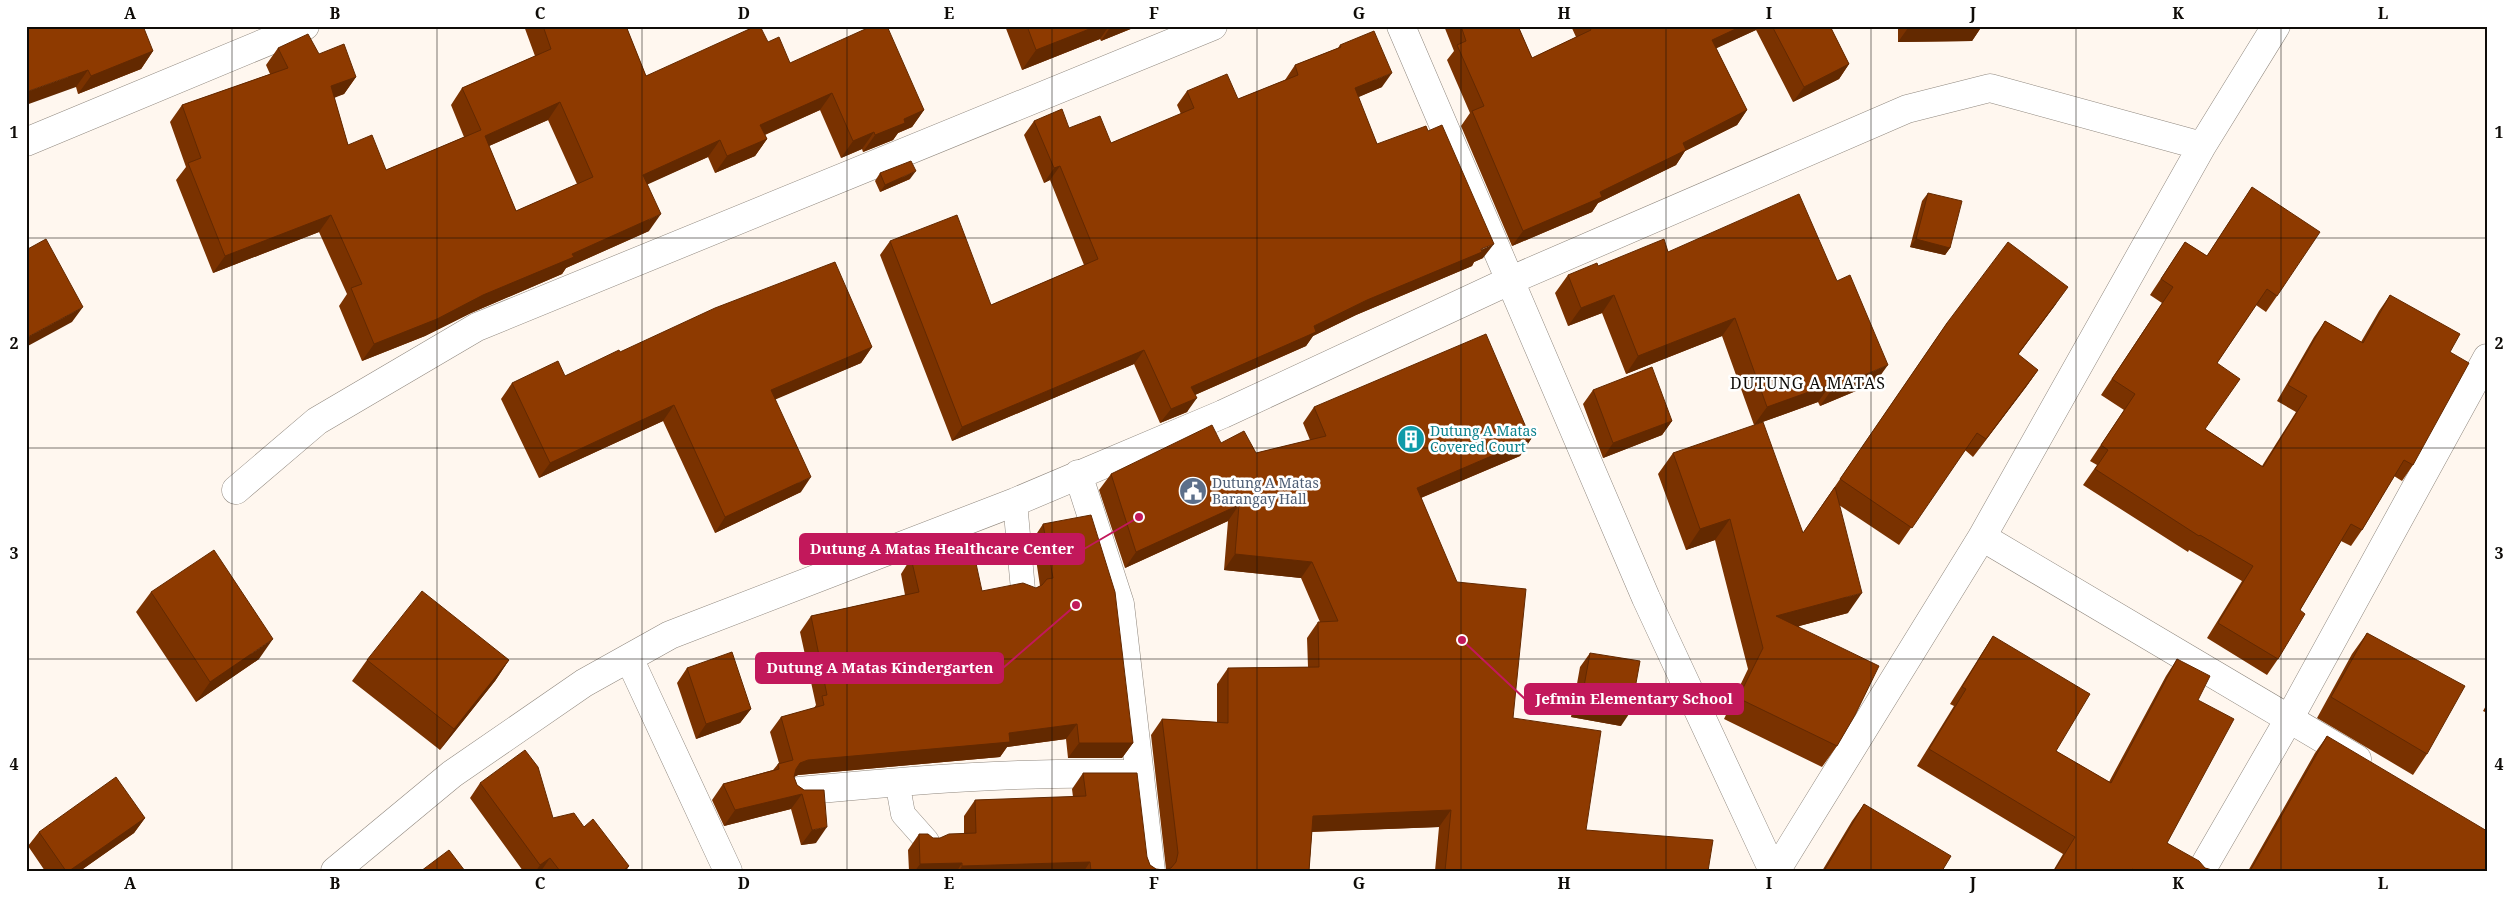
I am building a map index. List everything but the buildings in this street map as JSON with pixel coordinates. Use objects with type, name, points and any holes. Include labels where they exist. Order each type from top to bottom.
[{"type":"street","points":[[26,142],[305,26]]},
{"type":"street","points":[[236,490],[317,421],[477,327],[1213,26]]},
{"type":"street","points":[[1401,26],[1646,598],[1775,871]]},
{"type":"street","points":[[1775,871],[1982,537],[2202,146],[2276,26]]},
{"type":"street","points":[[336,871],[452,774],[584,683],[670,636],[1014,502],[1223,414],[1509,280],[1907,109],[1990,88],[2202,146]]},
{"type":"street","points":[[2200,871],[2289,718],[2487,358]]},
{"type":"street","points":[[1078,474],[1120,604],[1151,871]]},
{"type":"street","points":[[1982,537],[2380,773]]},
{"type":"street","points":[[629,658],[728,871]]},
{"type":"street","points":[[798,791],[897,781],[1068,772],[1140,774]]},
{"type":"lane","points":[[1014,502],[1023,590]]},
{"type":"lane","points":[[897,781],[903,814],[927,841]]},
{"type":"place","name":"Dutung A Matas Covered Court","points":[[1411,439]]},
{"type":"place","name":"Dutung A Matas Barangay Hall","points":[[1193,491]]},
{"type":"place","name":"Dutung A Matas Healthcare Center","points":[[1139,517]]},
{"type":"place","name":"Dutung A Matas Kindergarten","points":[[1076,605]]},
{"type":"place","name":"Jefmin Elementary School","points":[[1462,640]]},
{"type":"district","name":"DUTUNG A MATAS","points":[[1808,383]]}]
